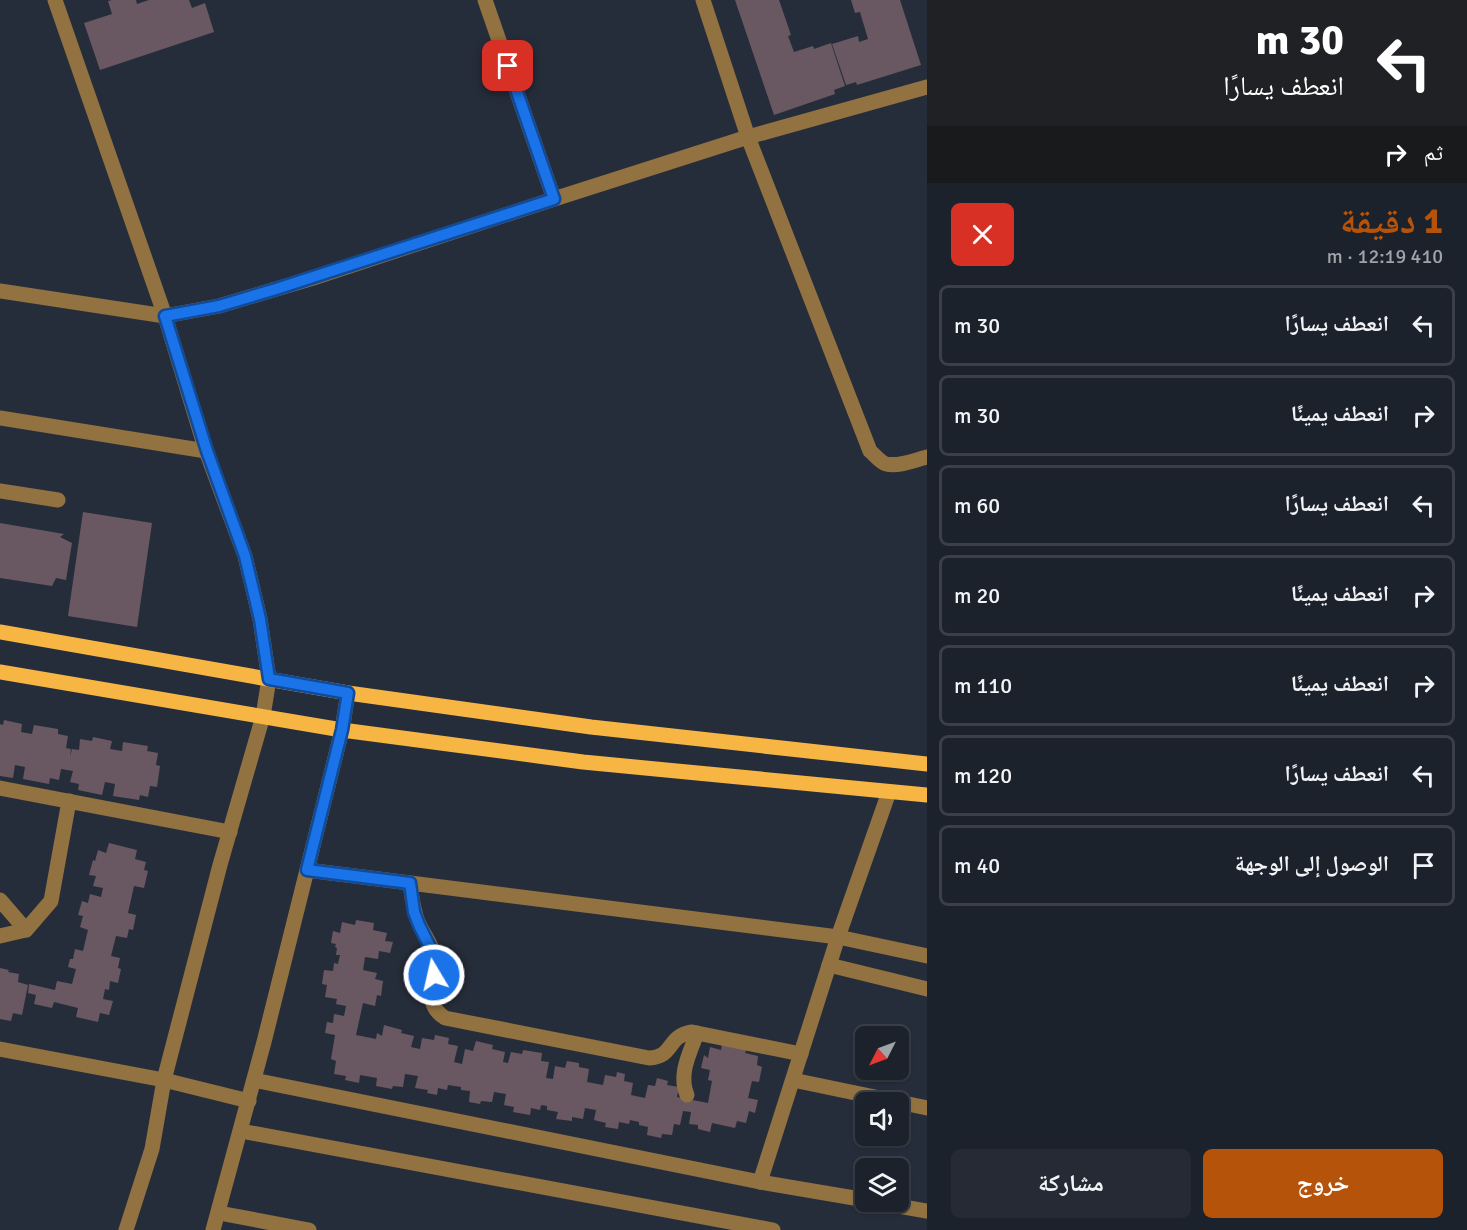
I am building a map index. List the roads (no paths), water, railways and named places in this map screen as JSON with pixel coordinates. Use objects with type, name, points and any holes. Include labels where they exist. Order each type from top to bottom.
[{"type":"main road","points":[[0,632],[348,693],[591,727],[927,764]]},
{"type":"main road","points":[[0,672],[342,730],[583,762],[927,795]]},
{"type":"street","points":[[55,0],[165,316],[207,451],[245,556],[260,619],[269,679],[263,716],[164,1080],[152,1149],[126,1230]]},
{"type":"street","points":[[485,0],[554,199]]},
{"type":"street","points":[[703,0],[748,137],[870,451],[885,464],[901,464],[927,457]]},
{"type":"street","points":[[0,291],[165,316],[219,306],[313,278],[748,137],[927,87]]},
{"type":"street","points":[[0,418],[207,451]]},
{"type":"street","points":[[0,491],[58,500]]},
{"type":"street","points":[[213,1230],[249,1101],[342,730],[348,693]]},
{"type":"street","points":[[0,788],[230,832]]},
{"type":"street","points":[[760,1182],[838,937],[888,792]]},
{"type":"street","points":[[0,936],[26,930],[51,901],[69,801]]},
{"type":"street","points":[[307,870],[838,937],[927,956]]},
{"type":"street","points":[[410,883],[414,912],[435,957],[432,1002],[439,1014],[445,1018],[649,1058],[665,1053],[675,1039],[686,1033],[697,1033],[801,1054]]},
{"type":"street","points":[[0,900],[26,930]]},
{"type":"street","points":[[829,965],[927,989]]},
{"type":"street","points":[[687,1095],[683,1081],[684,1073],[697,1033]]},
{"type":"street","points":[[0,1049],[164,1080],[249,1101]]},
{"type":"street","points":[[254,1080],[760,1182],[855,1198]]},
{"type":"street","points":[[794,1080],[927,1108]]},
{"type":"street","points":[[241,1131],[748,1228],[773,1230]]},
{"type":"street","points":[[909,1208],[927,1211]]},
{"type":"street","points":[[219,1213],[309,1230]]}]
